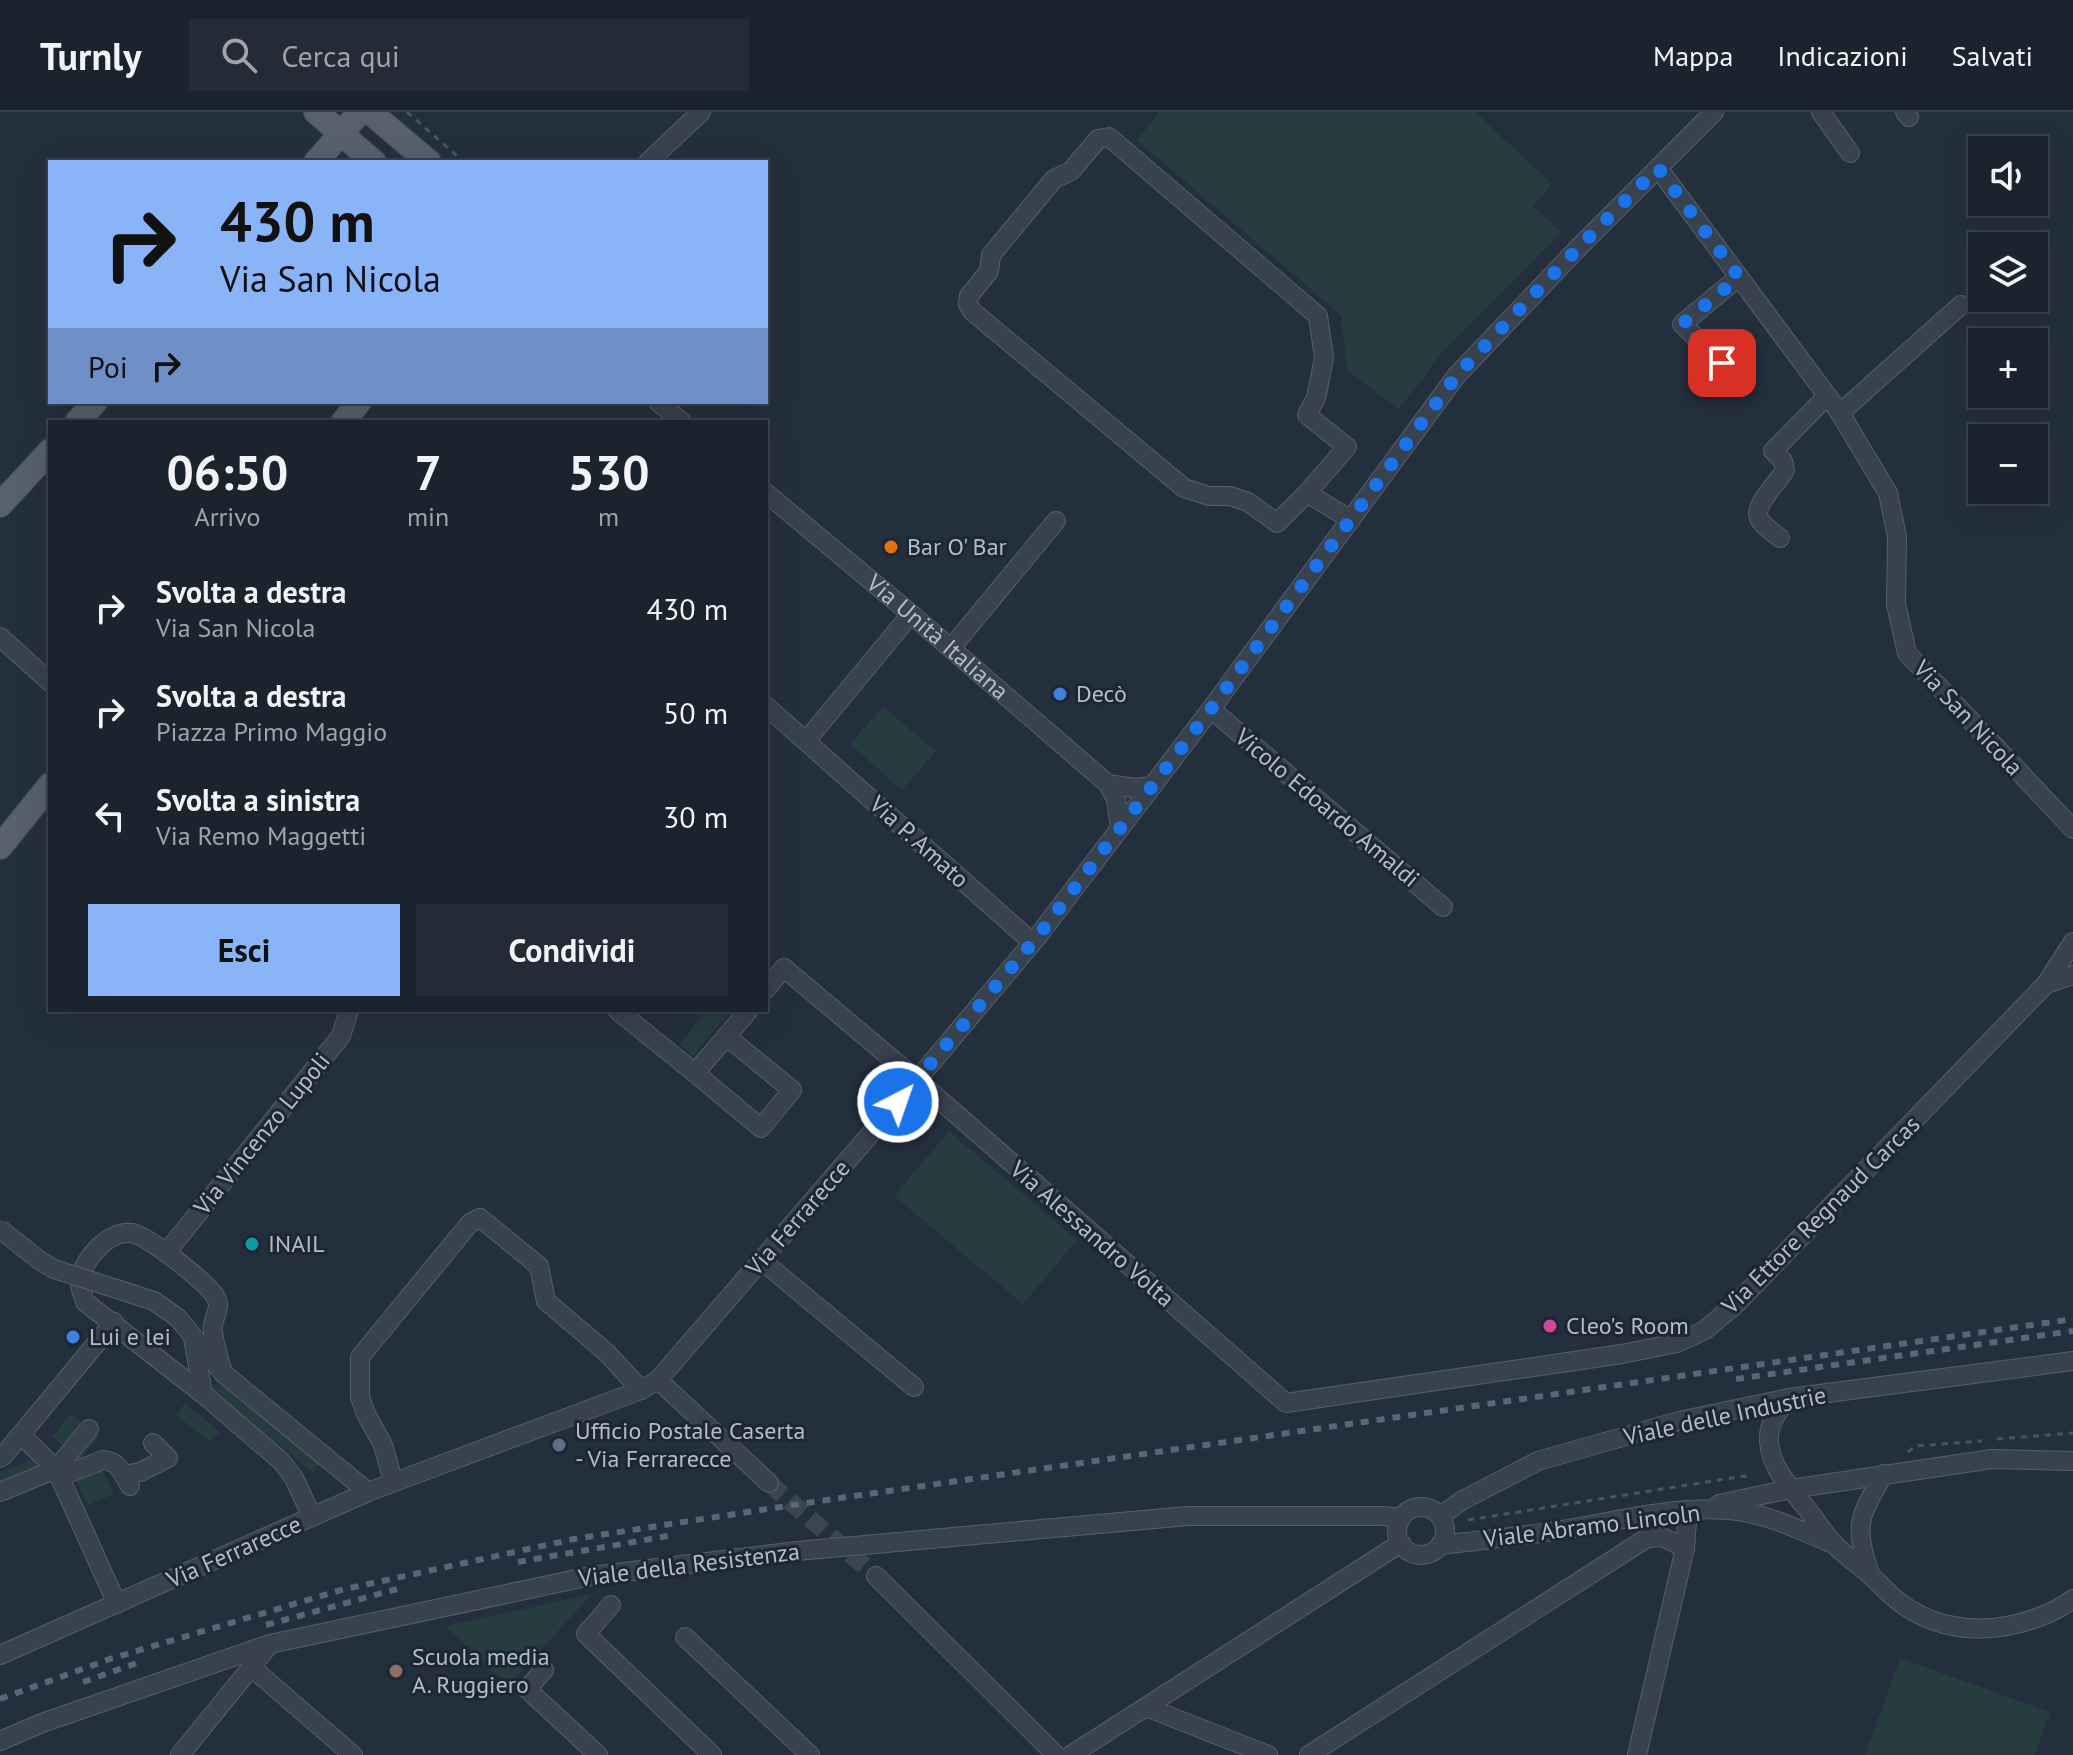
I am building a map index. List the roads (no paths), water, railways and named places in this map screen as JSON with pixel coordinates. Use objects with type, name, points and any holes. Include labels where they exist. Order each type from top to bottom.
[{"type":"main road","points":[[316,112],[372,160]]},
{"type":"main road","points":[[318,160],[360,112]]},
{"type":"main road","points":[[370,112],[427,160]]},
{"type":"main road","points":[[79,420],[93,404]]},
{"type":"main road","points":[[345,420],[357,404]]},
{"type":"main road","points":[[0,505],[48,453]]},
{"type":"main road","points":[[0,847],[48,787]]},
{"type":"street","points":[[650,160],[701,112]]},
{"type":"street","name":"Via Ferrarecce","points":[[0,1655],[393,1481],[641,1390],[658,1380],[1032,942],[1211,709],[1457,375],[1714,112]]},
{"type":"street","points":[[1821,112],[1850,153]]},
{"type":"street","points":[[1109,137],[1318,316],[1324,358],[1316,398],[1307,415],[1347,447],[1307,493],[1277,523],[1248,502],[1230,496],[1209,496],[1184,488],[972,311],[968,304],[969,296],[989,271],[991,255],[1054,179],[1071,171],[1098,139],[1109,137]]},
{"type":"street","name":"Via San Nicola","points":[[1658,168],[1840,413],[1888,493],[1897,537],[1896,604],[1907,653],[2073,829]]},
{"type":"street","points":[[1739,277],[1682,324],[1741,382]]},
{"type":"street","points":[[1840,413],[1961,305]]},
{"type":"street","points":[[1780,538],[1761,522],[1758,510],[1785,470],[1783,461],[1773,451],[1827,396]]},
{"type":"street","points":[[660,404],[680,420]]},
{"type":"street","points":[[1307,493],[1351,520]]},
{"type":"street","name":"Via Unità Italiana","points":[[768,495],[1108,784]]},
{"type":"street","points":[[951,648],[1056,521]]},
{"type":"street","points":[[806,741],[911,614]]},
{"type":"street","points":[[0,637],[48,680]]},
{"type":"street","name":"Via P. Amato","points":[[768,708],[1032,942]]},
{"type":"street","name":"Vicolo Edoardo Amaldi","points":[[1211,709],[1443,907]]},
{"type":"street","points":[[1108,784],[1134,788],[1153,786]]},
{"type":"street","points":[[1108,784],[1116,799],[1120,828]]},
{"type":"street","name":"Via Ettore Regnaud Carcas","points":[[1268,1387],[1286,1403],[1622,1354],[1677,1343],[1705,1330],[1756,1284],[2046,984],[2073,942]]},
{"type":"street","name":"Via Alessandro Volta","points":[[768,987],[784,968],[1268,1387]]},
{"type":"street","points":[[2046,984],[2073,975]]},
{"type":"street","name":"Via Vincenzo Lupoli","points":[[166,1253],[341,1036],[348,1012]]},
{"type":"street","points":[[619,1012],[761,1128],[792,1090],[726,1036]]},
{"type":"street","points":[[695,1073],[747,1012]]},
{"type":"street","points":[[393,1481],[383,1445],[360,1397],[360,1357],[470,1223],[480,1218],[539,1266],[546,1301],[607,1353],[641,1390]]},
{"type":"street","points":[[0,1229],[54,1269],[154,1301],[195,1326],[213,1327]]},
{"type":"street","points":[[223,1373],[213,1327],[218,1311],[217,1298],[206,1286],[166,1253],[143,1237],[130,1233],[112,1237],[94,1253],[84,1268],[80,1286],[85,1302],[203,1394],[281,1461],[294,1478],[312,1517]]},
{"type":"street","points":[[761,1260],[914,1387]]},
{"type":"street","points":[[178,1318],[223,1373],[368,1492]]},
{"type":"street","points":[[0,1458],[114,1322]]},
{"type":"street","points":[[192,1337],[203,1394]]},
{"type":"street","name":"Viale delle Industrie","points":[[1442,1520],[1463,1500],[1538,1461],[1679,1421],[1789,1398],[2073,1361]]},
{"type":"street","points":[[203,1394],[208,1378],[223,1373]]},
{"type":"street","points":[[658,1380],[769,1483]]},
{"type":"street","name":"Viale Abramo Lincoln","points":[[1789,1398],[1776,1413],[1770,1428],[1769,1442],[1777,1468],[1834,1544],[1894,1598],[1922,1616],[1950,1627],[1975,1630],[2032,1621],[2073,1599]]},
{"type":"street","points":[[57,1473],[89,1429]]},
{"type":"street","points":[[21,1435],[57,1473],[117,1604]]},
{"type":"street","points":[[0,1492],[103,1460],[111,1460],[118,1466],[127,1481],[168,1458],[153,1443]]},
{"type":"street","points":[[1637,1755],[1685,1548],[1688,1510],[1791,1489],[1992,1459],[2073,1461]]},
{"type":"street","points":[[1870,1574],[1861,1547],[1860,1528],[1865,1506],[1884,1474]]},
{"type":"street","points":[[1413,1508],[1434,1511],[1442,1520],[1444,1539],[1428,1554],[1406,1549],[1401,1543],[1397,1531],[1401,1518],[1413,1508]]},
{"type":"street","name":"Viale Abramo Lincoln","points":[[1440,1545],[1530,1535],[1688,1510],[1737,1511],[1756,1515],[1834,1544]]},
{"type":"street","name":"Viale della Resistenza","points":[[0,1741],[55,1718],[270,1644],[591,1576],[797,1551],[1188,1516],[1401,1518]]},
{"type":"street","points":[[1309,1755],[1647,1538],[1662,1537],[1685,1548]]},
{"type":"street","points":[[1071,1755],[1401,1543]]},
{"type":"street","points":[[876,1576],[1042,1748],[1056,1755]]},
{"type":"street","points":[[611,1605],[586,1634],[712,1755]]},
{"type":"street","points":[[685,1637],[810,1755]]},
{"type":"street","points":[[180,1755],[270,1644]]},
{"type":"street","points":[[251,1667],[353,1755]]},
{"type":"street","points":[[544,1670],[527,1689],[598,1755]]},
{"type":"street","points":[[1146,1707],[1268,1755]]},
{"type":"tunnel","points":[[769,1483],[876,1576]]},
{"type":"railway","points":[[0,1699],[110,1659],[341,1590],[574,1539],[2073,1319]]},
{"type":"railway","points":[[1736,1379],[2073,1331]]},
{"type":"railway","points":[[518,1562],[668,1536]]},
{"type":"railway","points":[[266,1625],[397,1589]]},
{"type":"railway","points":[[83,1682],[143,1661]]},
{"type":"place","name":"Bar O' Bar","points":[[891,547]]},
{"type":"place","name":"Decò","points":[[1060,694]]},
{"type":"place","name":"INAIL","points":[[252,1244]]},
{"type":"place","name":"Cleo's Room","points":[[1550,1326]]},
{"type":"place","name":"Lui e lei","points":[[73,1337]]},
{"type":"place","name":"Ufficio Postale Caserta - Via Ferrarecce","points":[[559,1445]]},
{"type":"place","name":"Scuola media A. Ruggiero","points":[[396,1671]]}]
